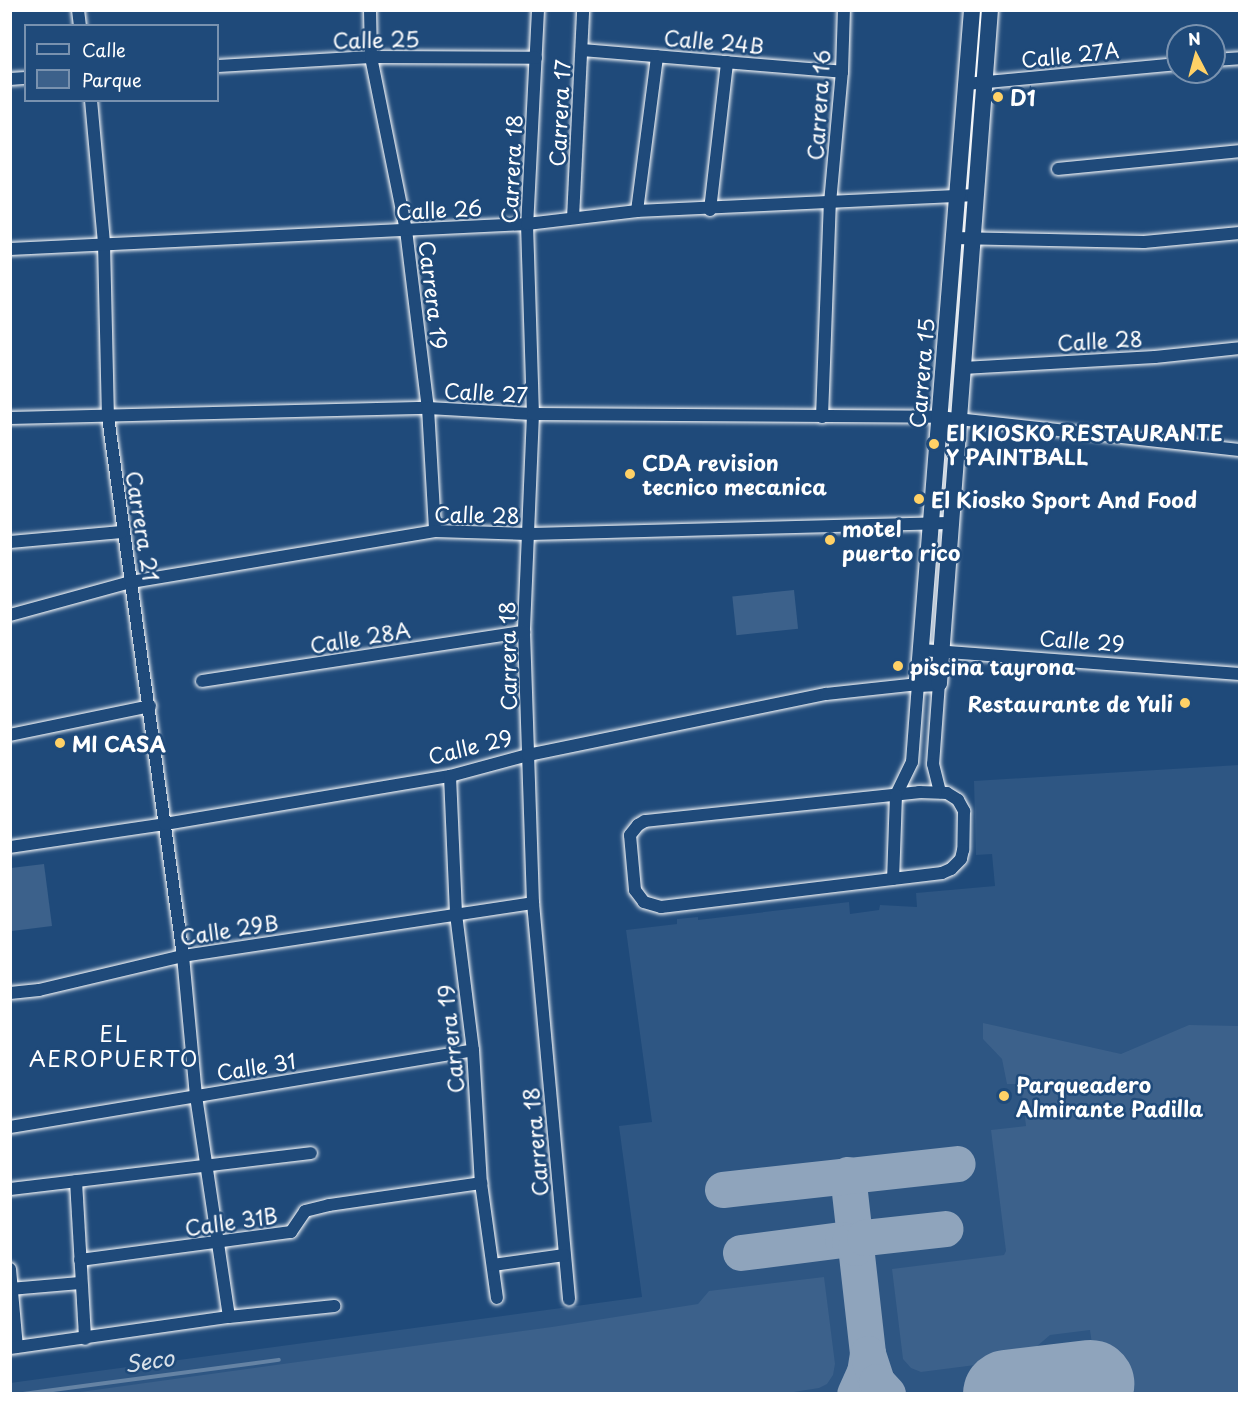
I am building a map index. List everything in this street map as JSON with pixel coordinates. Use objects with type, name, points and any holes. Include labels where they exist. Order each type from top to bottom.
[{"type":"street","name":"Carrera 19","points":[[370,10],[371,57],[406,230],[428,408],[435,531]]},
{"type":"street","name":"Carrera 18","points":[[538,10],[527,224],[533,414],[524,632],[533,903],[569,1299]]},
{"type":"street","name":"Carrera 17","points":[[573,218],[583,10]]},
{"type":"street","name":"Carrera 16","points":[[822,417],[830,203],[842,72],[844,10]]},
{"type":"street","name":"Carrera 15","points":[[893,879],[896,795],[912,762],[972,10]]},
{"type":"street","name":"Carrera 15","points":[[940,792],[933,764],[990,10]]},
{"type":"street","name":"Calle 24B","points":[[582,50],[842,72]]},
{"type":"street","points":[[637,211],[657,56]]},
{"type":"street","name":"Calle 25","points":[[219,66],[371,57],[536,58]]},
{"type":"street","points":[[710,210],[727,62]]},
{"type":"street","name":"Calle 27A","points":[[966,84],[1166,65]]},
{"type":"street","name":"Carrera 21","points":[[91,102],[104,243],[108,417],[122,532],[150,706],[183,956],[196,1096],[229,1317]]},
{"type":"street","points":[[1058,169],[1239,152]]},
{"type":"street","name":"Calle 26","points":[[10,249],[527,224],[637,211],[710,210],[976,195]]},
{"type":"street","points":[[954,238],[1143,242],[1239,233]]},
{"type":"street","name":"Calle 28","points":[[963,368],[1155,357],[1239,348]]},
{"type":"street","name":"Calle 27","points":[[10,418],[428,408],[533,414],[940,417],[959,420]]},
{"type":"street","points":[[959,420],[1239,450]]},
{"type":"street","name":"Calle 28","points":[[10,615],[131,582],[435,531],[527,534],[951,523]]},
{"type":"street","points":[[10,542],[122,532]]},
{"type":"street","name":"Calle 28A","points":[[202,681],[524,632]]},
{"type":"street","name":"Calle 29","points":[[921,650],[1239,674]]},
{"type":"street","name":"Calle 29","points":[[10,847],[165,824],[450,776],[528,755],[826,694],[939,683]]},
{"type":"street","points":[[10,735],[150,706]]},
{"type":"street","name":"Carrera 19","points":[[450,776],[456,914],[473,1050],[481,1183],[497,1298]]},
{"type":"street","points":[[940,792],[953,796],[963,811],[961,859],[951,870],[942,873],[661,907],[644,902],[635,890],[629,843],[633,830],[645,821],[940,792]]},
{"type":"street","name":"Calle 29B","points":[[10,993],[39,990],[183,956],[533,903]]},
{"type":"street","name":"Calle 31","points":[[10,1127],[473,1050]]},
{"type":"street","points":[[10,1189],[311,1154]]},
{"type":"street","points":[[76,1181],[84,1339]]},
{"type":"street","name":"Calle 31B","points":[[80,1260],[291,1232],[305,1211],[329,1205],[481,1183]]},
{"type":"street","points":[[493,1265],[564,1255]]},
{"type":"street","points":[[10,1269],[14,1348],[229,1317],[334,1306]]},
{"type":"street","points":[[11,1289],[80,1283]]},
{"type":"shaded area","points":[[1239,765],[1239,1393],[11,1394],[10,1383],[642,1297],[619,1126],[652,1122],[626,930],[677,924],[677,919],[698,917],[698,920],[849,902],[850,914],[879,910],[880,905],[917,907],[916,893],[995,886],[992,854],[976,855],[974,781]]},
{"type":"green space","points":[[794,590],[798,629],[736,635],[732,596]]},
{"type":"green space","points":[[44,864],[52,926],[12,931],[11,868]]},
{"type":"green space","points":[[983,1023],[1121,1054],[1189,1025],[1239,1026],[1239,1393],[1099,1393],[1090,1330],[1050,1335],[1022,1359],[921,1372],[911,1368],[903,1359],[892,1269],[1004,1255],[1006,1251],[991,1130],[1026,1126],[1021,1084],[1007,1084],[1002,1059],[983,1039]]},
{"type":"green space","points":[[824,1277],[835,1364],[833,1375],[827,1384],[819,1388],[781,1394],[73,1393],[552,1327],[698,1304],[709,1291]]},
{"type":"waterway","name":"Seco","points":[[23,1394],[279,1360]]},
{"type":"taxiway","points":[[723,1190],[958,1164]]},
{"type":"taxiway","points":[[848,1175],[868,1354],[865,1372],[855,1394]]},
{"type":"taxiway","points":[[741,1253],[843,1240],[850,1242],[856,1248],[865,1238],[946,1229]]},
{"type":"taxiway","points":[[868,1354],[877,1382],[888,1394]]},
{"type":"runway","points":[[1007,1394],[1090,1384]]},
{"type":"place","name":"D1","points":[[998,97]]},
{"type":"place","name":"El KIOSKO RESTAURANTE Y PAINTBALL","points":[[934,444]]},
{"type":"place","name":"CDA revision tecnico mecanica","points":[[630,474]]},
{"type":"place","name":"El Kiosko Sport And Food","points":[[919,499]]},
{"type":"place","name":"motel puerto rico","points":[[830,540]]},
{"type":"place","name":"piscina tayrona","points":[[898,666]]},
{"type":"place","name":"Restaurante de Yuli","points":[[1185,703]]},
{"type":"place","name":"MI CASA","points":[[60,743]]},
{"type":"place","name":"Parqueadero Almirante Padilla","points":[[1004,1096]]},
{"type":"district","name":"EL AEROPUERTO","points":[[114,1044]]}]
